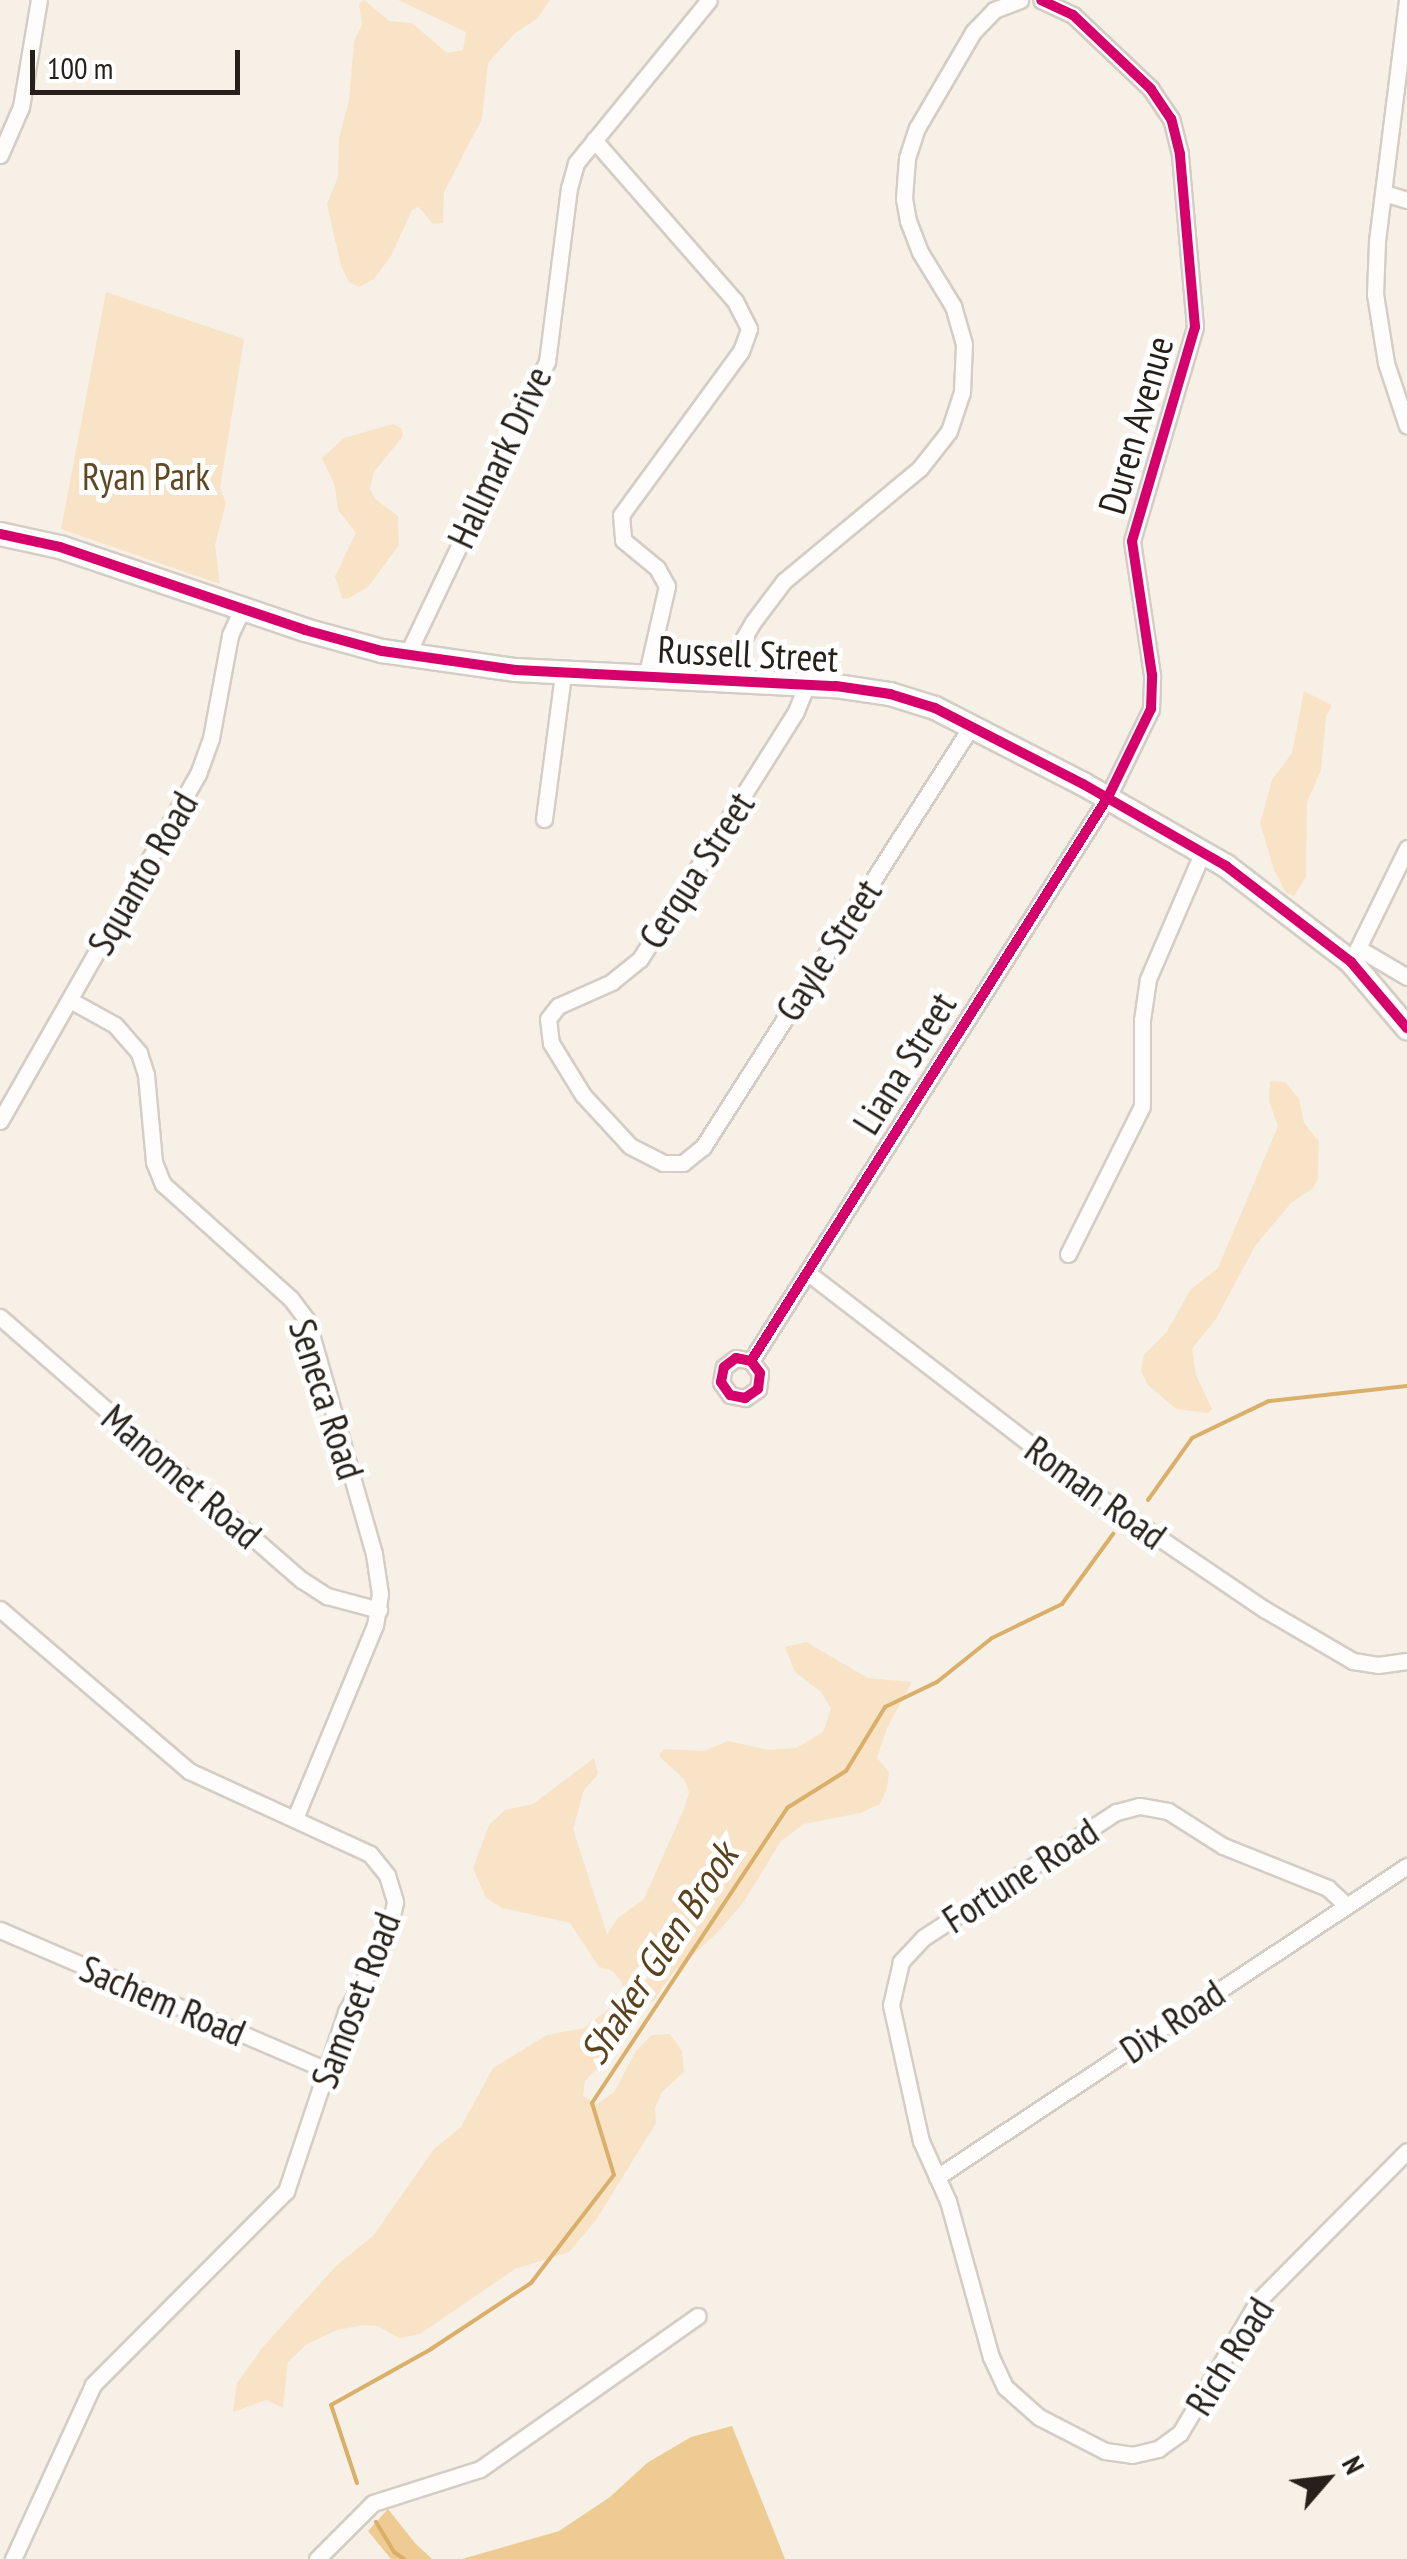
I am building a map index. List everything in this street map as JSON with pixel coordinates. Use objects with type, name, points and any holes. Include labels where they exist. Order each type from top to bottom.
[{"type":"street","points":[[0,155],[20,107],[39,0]]},
{"type":"street","name":"Hallmark Drive","points":[[407,655],[544,369],[568,188],[576,163],[709,0]]},
{"type":"street","points":[[719,680],[753,622],[784,581],[920,468],[948,431],[962,392],[964,344],[953,306],[920,252],[908,221],[904,198],[907,158],[917,128],[974,32],[994,10],[1020,0]]},
{"type":"street","name":"Duren Avenue","points":[[1041,0],[1073,15],[1152,89],[1166,110],[1180,154],[1195,304],[1189,356],[1132,540],[1152,702],[1108,797]]},
{"type":"street","points":[[1407,1],[1376,255],[1376,311],[1386,362],[1407,426]]},
{"type":"street","points":[[594,140],[735,301],[749,329],[738,356],[621,515],[622,540],[660,570],[667,586],[646,678]]},
{"type":"street","points":[[1384,193],[1407,200]]},
{"type":"street","name":"Russell Street","points":[[0,534],[60,547],[242,609],[407,655],[563,674],[807,684],[890,694],[972,726],[1203,851],[1354,955],[1407,1028]]},
{"type":"street","name":"Squanto Road","points":[[0,1121],[205,757],[230,635],[242,609]]},
{"type":"street","points":[[544,819],[563,674]]},
{"type":"street","name":"Cerqua Street","points":[[676,1165],[643,1155],[603,1119],[561,1062],[548,1034],[548,1018],[562,1003],[620,978],[640,959],[795,713],[807,684]]},
{"type":"street","name":"Gayle Street","points":[[676,1165],[690,1160],[703,1147],[972,726]]},
{"type":"street","name":"Liana Street","points":[[751,1361],[1108,797]]},
{"type":"street","points":[[1407,848],[1354,955],[1407,977]]},
{"type":"street","points":[[1068,1254],[1142,1106],[1142,1020],[1148,979],[1203,851]]},
{"type":"street","name":"Seneca Road","points":[[70,1000],[115,1025],[140,1053],[148,1085],[154,1162],[162,1184],[291,1299],[311,1328],[376,1560],[379,1610],[295,1818]]},
{"type":"street","name":"Roman Road","points":[[808,1273],[1096,1495],[1249,1599],[1345,1658],[1378,1666],[1407,1661]]},
{"type":"street","name":"Manomet Road","points":[[0,1317],[302,1580],[327,1596],[379,1610]]},
{"type":"street","name":"Samoset Road","points":[[0,1609],[189,1771],[370,1854],[388,1875],[394,1895],[390,1930],[356,1988],[286,2191],[93,2385],[13,2559]]},
{"type":"street","name":"Fortune Road","points":[[937,2177],[922,2142],[891,2005],[900,1962],[924,1938],[1116,1812],[1138,1806],[1168,1811],[1232,1850],[1328,1888],[1346,1905]]},
{"type":"street","name":"Dix Road","points":[[937,2177],[1407,1866]]},
{"type":"street","name":"Sachem Road","points":[[0,1930],[326,2070]]},
{"type":"street","name":"Rich Road","points":[[937,2177],[950,2206],[991,2357],[1006,2388],[1039,2417],[1105,2450],[1132,2455],[1158,2448],[1180,2433],[1258,2301],[1407,2151]]},
{"type":"street","points":[[317,2559],[373,2503],[480,2469],[698,2316]]},
{"type":"green space","points":[[364,0],[389,21],[412,23],[447,53],[463,50],[466,32],[398,0],[550,0],[537,19],[515,33],[488,63],[482,119],[444,192],[443,223],[433,224],[419,207],[412,210],[391,256],[374,279],[359,287],[349,282],[341,266],[327,204],[338,177],[339,138],[349,101],[354,41],[362,25],[359,4]]},
{"type":"green space","name":"Ryan Park","points":[[106,292],[244,339],[220,488],[226,503],[215,545],[220,584],[61,529]]},
{"type":"green space","points":[[393,424],[402,429],[403,436],[374,472],[370,489],[375,499],[398,516],[399,545],[368,587],[342,598],[335,576],[356,533],[338,510],[335,486],[322,458],[344,438]]},
{"type":"green space","points":[[1304,691],[1332,705],[1326,717],[1321,770],[1307,802],[1306,877],[1294,896],[1286,893],[1274,870],[1260,823],[1272,780],[1292,753]]},
{"type":"green space","points":[[1270,1081],[1285,1082],[1299,1099],[1304,1123],[1319,1141],[1318,1178],[1313,1188],[1291,1203],[1255,1246],[1216,1319],[1192,1349],[1196,1375],[1212,1409],[1208,1413],[1176,1409],[1147,1384],[1141,1371],[1144,1355],[1166,1333],[1191,1289],[1218,1268],[1278,1126],[1269,1101]]},
{"type":"green space","points":[[806,1642],[868,1678],[912,1682],[887,1728],[877,1758],[889,1772],[887,1788],[880,1804],[860,1813],[804,1824],[781,1841],[743,1903],[672,1974],[654,2000],[633,2013],[632,2032],[585,2081],[583,2096],[597,2104],[614,2092],[636,2051],[652,2035],[670,2034],[682,2051],[684,2072],[662,2092],[655,2108],[656,2123],[596,2220],[569,2252],[515,2269],[420,2334],[399,2338],[378,2326],[364,2325],[337,2330],[307,2344],[288,2362],[283,2408],[266,2400],[233,2412],[237,2383],[262,2348],[336,2266],[373,2236],[434,2149],[461,2127],[493,2068],[547,2035],[584,2028],[625,1996],[621,1981],[613,1971],[599,1967],[570,1923],[502,1908],[486,1898],[473,1868],[489,1825],[505,1810],[533,1804],[594,1758],[598,1774],[584,1790],[573,1829],[607,1934],[618,1918],[644,1899],[684,1809],[689,1792],[684,1779],[659,1756],[663,1749],[704,1751],[728,1741],[768,1750],[796,1748],[823,1732],[831,1709],[821,1692],[795,1672],[785,1647]]},
{"type":"shaded area","points":[[732,2426],[785,2559],[462,2559],[559,2531],[610,2497],[647,2463],[691,2437]]},
{"type":"shaded area","points":[[388,2509],[432,2559],[391,2559],[368,2531]]},
{"type":"waterway","name":"Shaker Glen Brook","points":[[1148,1500],[1192,1438],[1269,1401],[1407,1386]]},
{"type":"waterway","name":"Shaker Glen Brook","points":[[357,2483],[331,2405],[431,2349],[531,2283],[614,2175],[592,2103],[787,1808],[846,1771],[885,1707],[937,1682],[992,1638],[1062,1604],[1113,1534]]},
{"type":"waterway","name":"Shaker Glen Brook","points":[[376,2522],[394,2552],[404,2559]]},
{"type":"cycle path","points":[[751,1361],[760,1373],[758,1389],[745,1398],[730,1395],[721,1382],[724,1367],[736,1358],[751,1361],[1108,797],[1151,709],[1152,675],[1132,541],[1195,327],[1180,154],[1171,119],[1151,89],[1073,15],[1041,0]]},
{"type":"cycle path","points":[[0,534],[60,547],[305,630],[382,651],[516,670],[836,686],[890,694],[935,708],[1083,784],[1226,866],[1351,962],[1407,1028]]}]
